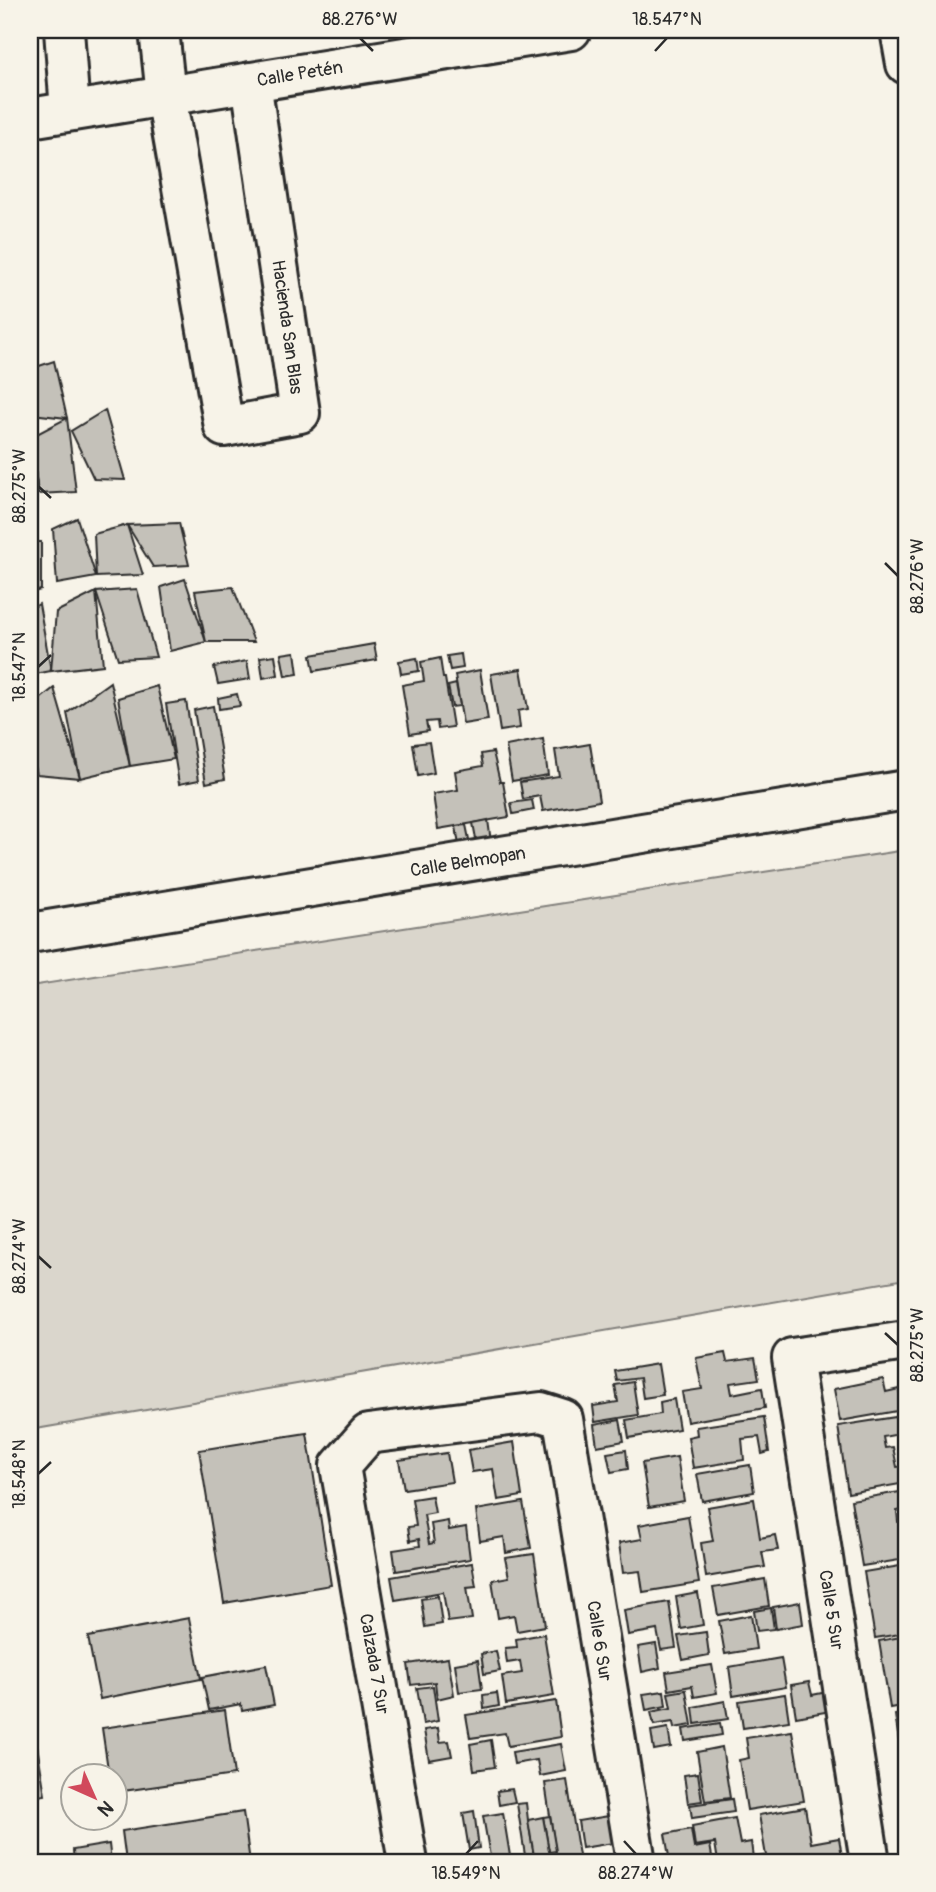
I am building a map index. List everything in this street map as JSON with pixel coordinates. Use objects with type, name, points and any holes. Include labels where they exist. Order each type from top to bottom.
[{"type":"street","points":[[64,30],[70,111]]},
{"type":"street","points":[[159,30],[166,96]]},
{"type":"street","name":"Calle Petén","points":[[30,118],[571,30]]},
{"type":"street","points":[[900,30],[906,64]]},
{"type":"street","name":"Hacienda San Blas","points":[[166,96],[224,427],[300,412],[251,82]]},
{"type":"street","name":"Calle Belmopan","points":[[30,933],[906,790]]},
{"type":"street","name":"Calle 5 Sur","points":[[870,1862],[792,1358],[906,1341]]},
{"type":"street","name":"Calle 6 Sur","points":[[340,1466],[368,1434],[541,1412],[563,1419],[636,1862]]},
{"type":"street","name":"Calzada 7 Sur","points":[[340,1466],[408,1862]]},
{"type":"shaded area","points":[[906,850],[906,1279],[30,1430],[30,986]]},
{"type":"building","points":[[54,361],[67,418],[32,414],[30,408],[30,369]]},
{"type":"building","points":[[105,410],[125,480],[94,479],[71,431]]},
{"type":"building","points":[[67,418],[76,492],[38,494],[31,437]]},
{"type":"building","points":[[30,437],[38,494],[30,495]]},
{"type":"building","points":[[77,518],[96,577],[57,584],[53,529]]},
{"type":"building","points":[[179,523],[189,565],[153,567],[127,525]]},
{"type":"building","points":[[127,525],[143,575],[96,577],[94,534]]},
{"type":"building","points":[[30,542],[41,542],[41,590],[30,593]]},
{"type":"building","points":[[185,579],[206,642],[170,651],[161,587]]},
{"type":"building","points":[[233,587],[254,642],[206,642],[195,591]]},
{"type":"building","points":[[137,589],[156,657],[118,659],[96,592]]},
{"type":"building","points":[[96,592],[103,665],[51,671],[56,612]]},
{"type":"building","points":[[39,604],[51,671],[30,675],[30,609]]},
{"type":"building","points":[[374,644],[377,660],[314,671],[311,655]]},
{"type":"building","points":[[295,652],[298,674],[285,676],[281,654]]},
{"type":"building","points":[[461,654],[463,668],[450,670],[447,656]]},
{"type":"building","points":[[275,655],[278,675],[263,678],[260,657]]},
{"type":"building","points":[[417,658],[419,671],[401,674],[399,661]]},
{"type":"building","points":[[440,658],[453,727],[438,729],[437,721],[426,722],[428,731],[410,734],[402,685],[424,681],[421,662]]},
{"type":"building","points":[[247,661],[250,679],[218,684],[214,667]]},
{"type":"building","points":[[521,669],[528,709],[518,711],[520,728],[500,731],[491,674]]},
{"type":"building","points":[[480,670],[488,720],[463,724],[455,675]]},
{"type":"building","points":[[110,682],[130,766],[80,778],[67,713]]},
{"type":"building","points":[[456,684],[460,706],[452,707],[448,686]]},
{"type":"building","points":[[157,686],[174,759],[130,766],[118,698]]},
{"type":"building","points":[[54,688],[80,778],[37,774],[30,747],[30,707]]},
{"type":"building","points":[[237,694],[240,706],[219,709],[218,698]]},
{"type":"building","points":[[186,701],[199,780],[179,784],[166,704]]},
{"type":"building","points":[[213,706],[225,779],[206,783],[194,710]]},
{"type":"building","points":[[543,739],[548,775],[512,781],[506,746]]},
{"type":"building","points":[[429,742],[434,773],[418,776],[413,744]]},
{"type":"building","points":[[590,744],[599,801],[543,811],[540,796],[523,799],[520,782],[559,776],[555,750]]},
{"type":"building","points":[[493,752],[500,782],[503,782],[509,817],[438,829],[433,794],[458,790],[455,771],[483,766],[481,754]]},
{"type":"building","points":[[532,800],[534,810],[513,814],[511,803]]},
{"type":"building","points":[[488,820],[491,842],[477,844],[473,823]]},
{"type":"building","points":[[466,825],[470,844],[459,846],[456,826]]},
{"type":"building","points":[[725,1353],[727,1362],[755,1358],[759,1379],[730,1383],[732,1394],[762,1388],[765,1408],[687,1422],[682,1392],[702,1389],[696,1358]]},
{"type":"building","points":[[658,1364],[663,1395],[643,1398],[640,1378],[617,1381],[615,1371]]},
{"type":"building","points":[[883,1379],[886,1392],[899,1389],[903,1410],[840,1421],[834,1389]]},
{"type":"building","points":[[633,1382],[638,1415],[595,1422],[593,1406],[618,1402],[615,1385]]},
{"type":"building","points":[[674,1399],[679,1429],[629,1438],[626,1420],[661,1414],[660,1402]]},
{"type":"building","points":[[902,1416],[905,1433],[883,1437],[885,1448],[893,1447],[897,1467],[906,1466],[906,1483],[848,1493],[838,1426]]},
{"type":"building","points":[[764,1417],[769,1452],[762,1454],[759,1437],[742,1439],[744,1460],[693,1468],[688,1437],[697,1435],[696,1427]]},
{"type":"building","points":[[620,1420],[624,1441],[597,1446],[594,1425]]},
{"type":"building","points":[[307,1433],[331,1585],[224,1603],[199,1450]]},
{"type":"building","points":[[514,1442],[522,1496],[498,1500],[493,1469],[472,1472],[468,1450]]},
{"type":"building","points":[[626,1450],[628,1469],[611,1472],[607,1453]]},
{"type":"building","points":[[447,1453],[452,1482],[404,1489],[399,1460]]},
{"type":"building","points":[[677,1457],[684,1501],[649,1507],[642,1463]]},
{"type":"building","points":[[750,1465],[754,1492],[702,1501],[697,1474]]},
{"type":"building","points":[[906,1491],[906,1509],[897,1511],[898,1522],[906,1521],[906,1559],[862,1566],[851,1500]]},
{"type":"building","points":[[432,1496],[435,1513],[424,1515],[429,1544],[434,1543],[431,1524],[448,1521],[449,1530],[466,1527],[470,1559],[396,1571],[393,1550],[420,1546],[419,1539],[410,1541],[408,1527],[416,1526],[412,1499]]},
{"type":"building","points":[[754,1499],[760,1538],[775,1535],[778,1550],[762,1552],[765,1567],[706,1577],[701,1543],[713,1541],[707,1507]]},
{"type":"building","points":[[523,1502],[531,1548],[506,1553],[504,1537],[480,1541],[476,1510]]},
{"type":"building","points":[[688,1516],[699,1583],[643,1592],[640,1571],[623,1573],[619,1543],[642,1539],[639,1525]]},
{"type":"building","points":[[534,1554],[545,1626],[517,1631],[514,1615],[498,1618],[492,1580],[509,1577],[505,1558]]},
{"type":"building","points":[[472,1563],[476,1586],[467,1587],[472,1619],[448,1622],[443,1592],[395,1600],[391,1577]]},
{"type":"building","points":[[906,1565],[906,1633],[875,1638],[864,1572]]},
{"type":"building","points":[[765,1579],[769,1606],[718,1615],[713,1588]]},
{"type":"building","points":[[698,1593],[703,1625],[681,1629],[676,1597]]},
{"type":"building","points":[[438,1596],[442,1624],[425,1627],[421,1599]]},
{"type":"building","points":[[669,1602],[676,1648],[661,1650],[657,1630],[628,1635],[624,1610]]},
{"type":"building","points":[[800,1602],[803,1624],[776,1629],[773,1607]]},
{"type":"building","points":[[771,1608],[774,1629],[757,1631],[754,1611]]},
{"type":"building","points":[[751,1615],[756,1649],[725,1654],[719,1621]]},
{"type":"building","points":[[189,1618],[201,1679],[100,1699],[88,1637]]},
{"type":"building","points":[[706,1632],[709,1655],[683,1660],[678,1636]]},
{"type":"building","points":[[544,1634],[554,1696],[506,1704],[502,1676],[522,1673],[520,1661],[507,1663],[505,1648],[517,1647],[516,1639]]},
{"type":"building","points":[[906,1636],[906,1705],[890,1708],[879,1641]]},
{"type":"building","points":[[656,1644],[660,1668],[642,1672],[638,1647]]},
{"type":"building","points":[[496,1651],[500,1671],[484,1674],[481,1654]]},
{"type":"building","points":[[448,1658],[454,1695],[437,1699],[435,1682],[411,1685],[408,1664]]},
{"type":"building","points":[[781,1658],[786,1687],[733,1696],[729,1667]]},
{"type":"building","points":[[478,1660],[482,1689],[459,1692],[455,1664]]},
{"type":"building","points":[[266,1665],[274,1705],[242,1711],[241,1704],[209,1710],[202,1677]]},
{"type":"building","points":[[712,1665],[717,1693],[694,1697],[692,1686],[669,1690],[666,1672]]},
{"type":"building","points":[[809,1682],[812,1695],[827,1692],[831,1711],[796,1717],[791,1685]]},
{"type":"building","points":[[433,1686],[438,1721],[423,1724],[417,1688]]},
{"type":"building","points":[[686,1690],[692,1725],[674,1728],[673,1722],[654,1725],[651,1712],[671,1708],[668,1693]]},
{"type":"building","points":[[664,1691],[666,1706],[646,1710],[643,1694]]},
{"type":"building","points":[[497,1693],[499,1706],[484,1709],[483,1695]]},
{"type":"building","points":[[785,1694],[789,1721],[743,1728],[739,1701]]},
{"type":"building","points":[[556,1701],[561,1737],[508,1746],[505,1733],[470,1738],[466,1715]]},
{"type":"building","points":[[725,1701],[728,1719],[695,1724],[693,1707]]},
{"type":"building","points":[[30,1702],[45,1795],[30,1797]]},
{"type":"building","points":[[225,1710],[234,1775],[130,1790],[130,1762],[107,1762],[102,1728]]},
{"type":"building","points":[[906,1713],[906,1781],[905,1781],[895,1715]]},
{"type":"building","points":[[720,1723],[722,1735],[685,1741],[683,1729]]},
{"type":"building","points":[[438,1728],[440,1742],[449,1741],[452,1756],[429,1760],[424,1730]]},
{"type":"building","points":[[668,1728],[671,1747],[654,1750],[651,1731]]},
{"type":"building","points":[[792,1731],[804,1801],[747,1810],[739,1760],[749,1758],[746,1738]]},
{"type":"building","points":[[491,1740],[495,1767],[474,1770],[470,1744]]},
{"type":"building","points":[[561,1744],[566,1771],[540,1776],[537,1760],[514,1764],[512,1752]]},
{"type":"building","points":[[722,1747],[730,1798],[705,1801],[697,1752]]},
{"type":"building","points":[[698,1773],[702,1801],[688,1803],[684,1775]]},
{"type":"building","points":[[567,1780],[580,1862],[557,1862],[545,1783]]},
{"type":"building","points":[[512,1789],[515,1802],[499,1805],[497,1791]]},
{"type":"building","points":[[732,1799],[734,1812],[692,1818],[690,1805]]},
{"type":"building","points":[[526,1803],[535,1862],[526,1862],[517,1804]]},
{"type":"building","points":[[805,1807],[811,1843],[839,1838],[843,1862],[767,1862],[759,1815]]},
{"type":"building","points":[[474,1811],[479,1848],[469,1850],[463,1813]]},
{"type":"building","points":[[243,1812],[250,1862],[126,1862],[122,1832],[130,1832],[130,1830]]},
{"type":"building","points":[[503,1813],[511,1862],[491,1862],[483,1816]]},
{"type":"building","points":[[550,1816],[556,1851],[549,1852],[543,1817]]},
{"type":"building","points":[[609,1816],[613,1843],[582,1848],[578,1821]]},
{"type":"building","points":[[543,1817],[551,1862],[535,1862],[528,1820]]},
{"type":"building","points":[[735,1818],[740,1844],[751,1842],[753,1858],[763,1856],[764,1862],[718,1862],[715,1843],[695,1846],[692,1826]]},
{"type":"building","points":[[691,1829],[694,1848],[710,1845],[713,1862],[670,1862],[665,1834]]},
{"type":"building","points":[[109,1844],[111,1862],[74,1862],[73,1850]]}]
